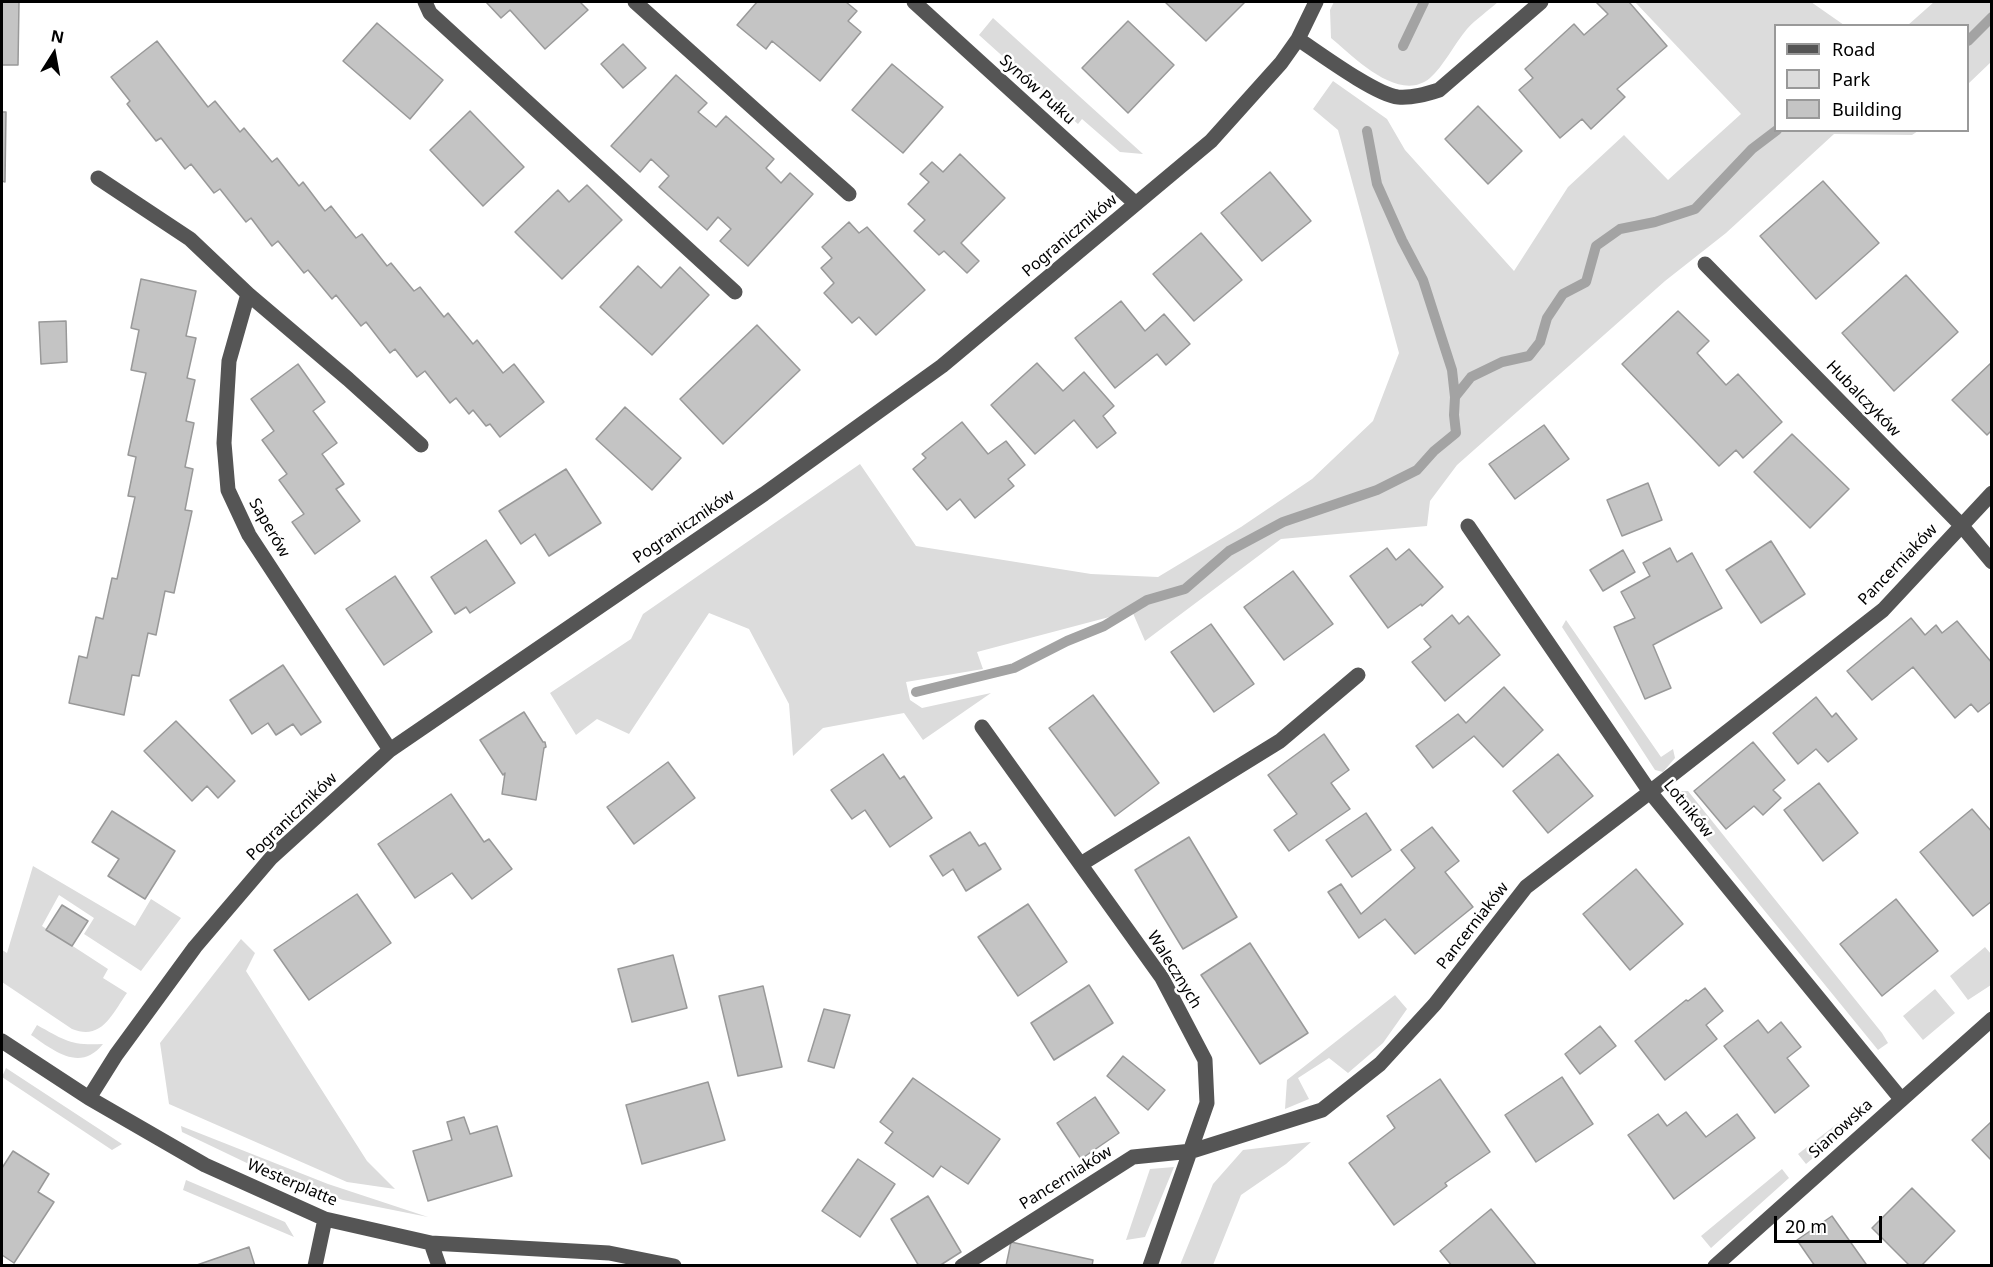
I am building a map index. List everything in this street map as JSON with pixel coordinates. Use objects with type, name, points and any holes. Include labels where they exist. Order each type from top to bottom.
[{"type":"street","points":[[425,2],[430,13],[735,292]]},
{"type":"street","points":[[635,2],[849,194]]},
{"type":"street","name":"Synów Pułku","points":[[914,2],[1136,204]]},
{"type":"street","name":"Pograniczników","points":[[89,1098],[116,1055],[195,947],[271,858],[390,750],[764,494],[942,366],[1211,141],[1281,63],[1298,39],[1316,2]]},
{"type":"street","points":[[1298,39],[1365,83],[1396,97],[1421,96],[1439,90],[1542,2]]},
{"type":"street","points":[[98,178],[190,240],[248,294],[421,445]]},
{"type":"street","name":"Hubalczyków","points":[[1705,264],[1961,525],[1992,562]]},
{"type":"street","name":"Saperów","points":[[248,294],[230,361],[224,443],[228,490],[249,535],[390,750]]},
{"type":"street","name":"Pancerniaków","points":[[962,1266],[1133,1157],[1192,1151],[1322,1110],[1380,1064],[1435,1004],[1526,888],[1883,610],[1992,493]]},
{"type":"street","name":"Lotników","points":[[1468,526],[1650,792],[1901,1099]]},
{"type":"street","points":[[1081,864],[1280,741],[1358,675]]},
{"type":"street","name":"Walecznych","points":[[982,727],[1162,978],[1205,1060],[1207,1102],[1192,1151],[1150,1266]]},
{"type":"street","name":"Sianowska","points":[[1715,1266],[1992,1019]]},
{"type":"street","name":"Westerplatte","points":[[2,1041],[89,1098],[205,1165],[325,1219],[431,1243],[609,1253],[674,1266]]},
{"type":"street","points":[[315,1266],[325,1219]]},
{"type":"street","points":[[431,1243],[439,1266]]},
{"type":"green space","points":[[1334,2],[1498,2],[1467,29],[1440,68],[1430,78],[1418,85],[1405,85],[1391,82],[1378,75],[1331,38],[1330,10]]},
{"type":"green space","points":[[1635,2],[1811,2],[1843,24],[1774,24],[1774,132],[1916,132],[1912,135],[1834,134],[1726,233],[1665,281],[1457,465],[1430,501],[1427,526],[1281,539],[1145,641],[1132,611],[977,652],[983,669],[906,682],[910,700],[922,708],[991,693],[923,740],[904,713],[823,728],[793,756],[789,704],[749,629],[709,613],[629,734],[597,719],[576,735],[550,693],[631,639],[643,614],[860,464],[916,546],[1091,574],[1158,577],[1241,527],[1312,479],[1373,421],[1399,353],[1338,130],[1313,109],[1333,81],[1387,119],[1405,150],[1514,271],[1568,187],[1624,135],[1668,180],[1741,114]]},
{"type":"green space","points":[[1934,2],[1991,2],[1991,62],[1969,83],[1969,24],[1909,24]]},
{"type":"green space","points":[[993,18],[1143,154],[1120,152],[1082,119],[1078,124],[979,35]]},
{"type":"green space","points":[[1566,620],[1661,757],[1673,749],[1675,758],[1663,772],[1655,770],[1562,627]]},
{"type":"green space","points":[[1679,791],[1688,791],[1888,1043],[1878,1050],[1676,802]]},
{"type":"green space","points":[[33,866],[135,926],[151,899],[181,918],[141,971],[84,934],[94,918],[59,895],[42,926],[108,969],[103,978],[127,993],[111,1017],[99,1028],[82,1032],[72,1029],[2,982],[2,950],[7,953]]},
{"type":"green space","points":[[241,939],[255,953],[246,971],[367,1161],[395,1189],[347,1182],[169,1104],[160,1043]]},
{"type":"green space","points":[[1985,947],[1991,954],[1991,985],[1968,1000],[1950,976]]},
{"type":"green space","points":[[1935,989],[1955,1013],[1923,1040],[1903,1016]]},
{"type":"green space","points":[[1395,995],[1407,1009],[1383,1043],[1348,1073],[1329,1058],[1298,1078],[1309,1099],[1285,1109],[1287,1080]]},
{"type":"green space","points":[[37,1025],[68,1041],[103,1044],[94,1053],[85,1057],[67,1056],[31,1035]]},
{"type":"green space","points":[[6,1068],[122,1144],[112,1150],[2,1077]]},
{"type":"green space","points":[[1868,1100],[1864,1115],[1806,1164],[1798,1154]]},
{"type":"green space","points":[[181,1126],[328,1184],[428,1217],[343,1200],[274,1176],[182,1132]]},
{"type":"green space","points":[[1311,1142],[1286,1164],[1241,1195],[1213,1265],[1180,1265],[1213,1184],[1243,1150]]},
{"type":"green space","points":[[1174,1167],[1145,1237],[1126,1240],[1150,1169]]},
{"type":"green space","points":[[1782,1169],[1789,1178],[1711,1248],[1701,1236]]},
{"type":"green space","points":[[186,1180],[285,1222],[294,1237],[183,1190]]},
{"type":"building","points":[[2,2],[19,2],[18,65],[2,65]]},
{"type":"building","points":[[486,2],[580,2],[588,10],[545,49],[510,10],[501,18]]},
{"type":"building","points":[[757,2],[846,2],[857,11],[848,21],[861,32],[820,81],[772,41],[766,49],[737,25]]},
{"type":"building","points":[[1165,2],[1245,2],[1206,41]]},
{"type":"building","points":[[1596,2],[1629,2],[1667,46],[1617,89],[1625,97],[1591,129],[1582,119],[1560,138],[1519,90],[1533,78],[1525,69],[1574,24],[1584,35],[1608,14]]},
{"type":"building","points":[[1128,21],[1174,65],[1128,113],[1082,68]]},
{"type":"building","points":[[377,23],[443,80],[410,119],[343,61]]},
{"type":"building","points":[[157,41],[208,107],[215,101],[240,132],[244,128],[272,162],[277,158],[299,186],[303,182],[325,211],[331,206],[356,238],[362,234],[387,266],[391,263],[414,291],[420,287],[444,317],[448,313],[473,344],[477,340],[503,373],[514,364],[544,402],[500,437],[490,424],[486,426],[473,410],[469,414],[456,398],[450,403],[425,371],[417,377],[395,349],[390,353],[366,322],[361,326],[336,295],[332,299],[308,270],[304,273],[278,241],[272,246],[251,218],[246,222],[220,189],[214,193],[191,164],[185,169],[161,138],[156,141],[127,104],[130,101],[111,77]]},
{"type":"building","points":[[623,44],[646,68],[623,88],[601,64]]},
{"type":"building","points":[[892,64],[943,107],[903,153],[852,110]]},
{"type":"building","points":[[676,75],[707,103],[698,112],[716,127],[726,116],[774,159],[766,168],[781,183],[790,173],[813,194],[748,266],[720,241],[731,229],[718,217],[707,230],[659,187],[669,176],[651,159],[640,172],[611,146]]},
{"type":"building","points":[[1478,106],[1522,151],[1488,184],[1445,139]]},
{"type":"building","points":[[470,111],[524,167],[483,206],[430,150]]},
{"type":"building","points":[[2,112],[6,112],[5,182],[2,181]]},
{"type":"building","points":[[960,154],[1005,198],[961,243],[979,261],[967,273],[944,251],[939,255],[914,231],[925,220],[908,204],[929,182],[920,174],[932,162],[943,172]]},
{"type":"building","points":[[1270,172],[1311,221],[1262,261],[1221,213]]},
{"type":"building","points":[[1823,181],[1879,243],[1816,299],[1760,236]]},
{"type":"building","points":[[587,185],[622,220],[562,279],[515,232],[558,190],[569,202]]},
{"type":"building","points":[[849,222],[859,233],[867,227],[925,290],[876,335],[859,317],[852,323],[824,293],[834,283],[821,268],[832,258],[822,247]]},
{"type":"building","points":[[1201,233],[1242,280],[1194,321],[1153,274]]},
{"type":"building","points":[[638,266],[661,288],[680,267],[709,295],[652,355],[600,307]]},
{"type":"building","points":[[1906,275],[1958,332],[1894,391],[1842,333]]},
{"type":"building","points":[[141,279],[196,291],[186,336],[196,338],[187,378],[195,380],[186,421],[194,423],[185,467],[193,469],[185,510],[192,511],[174,593],[165,591],[156,635],[148,633],[139,676],[132,675],[124,715],[69,703],[79,656],[87,658],[96,617],[103,619],[112,578],[117,579],[135,497],[128,496],[136,457],[128,455],[146,373],[131,370],[139,330],[131,328]]},
{"type":"building","points":[[1121,301],[1145,331],[1164,314],[1190,344],[1166,365],[1157,354],[1115,388],[1075,338]]},
{"type":"building","points":[[1678,311],[1709,341],[1697,353],[1726,385],[1738,374],[1782,422],[1743,458],[1736,450],[1719,466],[1622,364]]},
{"type":"building","points":[[66,321],[67,362],[41,364],[39,322]]},
{"type":"building","points":[[757,325],[800,370],[723,444],[680,399]]},
{"type":"building","points":[[1992,362],[1992,430],[1987,435],[1952,400]]},
{"type":"building","points":[[1037,363],[1063,391],[1084,372],[1114,406],[1103,416],[1116,433],[1097,448],[1074,420],[1035,454],[991,405]]},
{"type":"building","points":[[298,364],[325,402],[313,411],[337,443],[322,454],[344,484],[336,489],[360,521],[315,554],[292,522],[304,514],[279,480],[287,474],[262,440],[274,431],[251,399]]},
{"type":"building","points":[[625,407],[681,458],[652,490],[596,439]]},
{"type":"building","points":[[962,422],[988,454],[1006,441],[1025,465],[1008,479],[1014,486],[975,518],[960,499],[947,510],[913,469],[926,458],[922,454]]},
{"type":"building","points":[[1544,425],[1569,459],[1515,499],[1489,464]]},
{"type":"building","points":[[1792,434],[1849,489],[1810,528],[1754,472]]},
{"type":"building","points":[[566,469],[601,523],[549,556],[535,534],[521,544],[499,511]]},
{"type":"building","points":[[1648,483],[1662,520],[1622,536],[1607,500]]},
{"type":"building","points":[[486,540],[515,583],[470,613],[466,607],[455,614],[431,577]]},
{"type":"building","points":[[1771,541],[1805,594],[1761,623],[1726,570]]},
{"type":"building","points":[[1387,548],[1396,560],[1409,549],[1443,587],[1422,606],[1421,604],[1388,628],[1350,576]]},
{"type":"building","points":[[1670,548],[1677,562],[1692,553],[1722,608],[1653,645],[1671,688],[1645,699],[1614,627],[1635,618],[1621,592],[1650,576],[1643,563]]},
{"type":"building","points":[[1623,550],[1635,572],[1603,591],[1590,570]]},
{"type":"building","points":[[1293,571],[1333,624],[1284,660],[1244,607]]},
{"type":"building","points":[[395,576],[432,632],[384,665],[346,609]]},
{"type":"building","points":[[1452,615],[1459,624],[1468,616],[1500,655],[1445,701],[1412,662],[1431,647],[1424,639]]},
{"type":"building","points":[[1911,618],[1925,635],[1936,625],[1942,633],[1957,621],[1992,663],[1992,701],[1978,712],[1971,704],[1955,718],[1913,667],[1872,700],[1847,671]]},
{"type":"building","points":[[1211,624],[1254,684],[1214,712],[1171,652]]},
{"type":"building","points":[[283,665],[321,722],[301,735],[293,724],[276,735],[268,723],[252,734],[230,700]]},
{"type":"building","points":[[1504,687],[1543,730],[1503,767],[1474,736],[1433,768],[1416,746],[1458,714],[1466,723]]},
{"type":"building","points":[[1093,695],[1159,783],[1115,816],[1049,728]]},
{"type":"building","points":[[1816,697],[1832,717],[1836,713],[1857,739],[1828,762],[1816,749],[1798,764],[1773,733]]},
{"type":"building","points":[[524,712],[545,742],[546,747],[536,800],[502,794],[505,773],[503,775],[480,740]]},
{"type":"building","points":[[176,721],[235,781],[218,798],[207,786],[192,801],[144,751]]},
{"type":"building","points":[[1324,734],[1349,770],[1331,783],[1350,809],[1289,851],[1274,830],[1297,814],[1268,775]]},
{"type":"building","points":[[1753,742],[1785,780],[1773,790],[1781,798],[1763,815],[1754,806],[1726,829],[1694,791]]},
{"type":"building","points":[[883,754],[900,779],[904,776],[932,818],[890,847],[865,810],[852,819],[831,790]]},
{"type":"building","points":[[1558,754],[1593,796],[1548,833],[1513,791]]},
{"type":"building","points":[[668,762],[695,798],[634,844],[607,807]]},
{"type":"building","points":[[1819,783],[1858,833],[1823,861],[1784,810]]},
{"type":"building","points":[[451,794],[484,842],[489,839],[512,869],[472,899],[452,873],[415,898],[378,844]]},
{"type":"building","points":[[1972,809],[1992,832],[1992,901],[1973,916],[1920,852]]},
{"type":"building","points":[[112,811],[175,851],[145,899],[108,876],[119,859],[92,842]]},
{"type":"building","points":[[1366,813],[1391,850],[1352,877],[1326,840]]},
{"type":"building","points":[[1432,827],[1459,861],[1445,872],[1473,907],[1415,954],[1385,919],[1359,938],[1328,892],[1341,884],[1361,914],[1415,868],[1401,850]]},
{"type":"building","points":[[970,832],[979,846],[985,843],[1001,869],[966,891],[953,869],[943,876],[930,856]]},
{"type":"building","points":[[1189,837],[1237,917],[1183,949],[1135,870]]},
{"type":"building","points":[[1636,869],[1683,924],[1630,970],[1583,914]]},
{"type":"building","points":[[357,894],[391,943],[309,1000],[274,950]]},
{"type":"building","points":[[1896,899],[1938,951],[1882,996],[1840,944]]},
{"type":"building","points":[[1028,904],[1067,962],[1018,996],[978,937]]},
{"type":"building","points":[[62,905],[88,921],[72,946],[46,930]]},
{"type":"building","points":[[1250,943],[1308,1033],[1260,1064],[1201,975]]},
{"type":"building","points":[[673,955],[687,1008],[632,1022],[618,969]]},
{"type":"building","points":[[1089,985],[1113,1023],[1054,1060],[1031,1023]]},
{"type":"building","points":[[763,986],[782,1067],[738,1076],[719,996]]},
{"type":"building","points":[[1705,988],[1723,1011],[1706,1025],[1717,1039],[1665,1080],[1635,1041],[1686,1000],[1688,1001]]},
{"type":"building","points":[[824,1009],[850,1015],[834,1068],[808,1061]]},
{"type":"building","points":[[1758,1020],[1768,1033],[1781,1022],[1801,1047],[1787,1058],[1809,1086],[1775,1113],[1724,1046]]},
{"type":"building","points":[[1600,1026],[1616,1046],[1580,1074],[1565,1054]]},
{"type":"building","points":[[1123,1056],[1165,1090],[1148,1110],[1107,1076]]},
{"type":"building","points":[[1562,1077],[1593,1124],[1536,1162],[1505,1115]]},
{"type":"building","points":[[913,1078],[1000,1139],[968,1184],[941,1166],[933,1177],[885,1143],[893,1132],[880,1122]]},
{"type":"building","points":[[1440,1079],[1490,1152],[1445,1183],[1447,1186],[1394,1225],[1349,1163],[1395,1128],[1387,1116]]},
{"type":"building","points":[[708,1082],[725,1140],[642,1164],[626,1105]]},
{"type":"building","points":[[1095,1097],[1119,1133],[1081,1159],[1057,1123]]},
{"type":"building","points":[[1686,1112],[1706,1137],[1737,1114],[1755,1138],[1674,1199],[1628,1135],[1658,1114],[1667,1126]]},
{"type":"building","points":[[464,1117],[470,1134],[497,1126],[512,1176],[428,1201],[413,1151],[452,1140],[447,1122]]},
{"type":"building","points":[[1992,1121],[1992,1161],[1972,1140]]},
{"type":"building","points":[[13,1151],[49,1174],[38,1192],[54,1202],[14,1263],[2,1255],[2,1168]]},
{"type":"building","points":[[858,1159],[895,1184],[860,1237],[822,1211]]},
{"type":"building","points":[[1912,1188],[1955,1231],[1921,1266],[1910,1266],[1872,1228]]},
{"type":"building","points":[[928,1196],[961,1252],[939,1266],[919,1266],[891,1219]]},
{"type":"building","points":[[1491,1209],[1537,1266],[1452,1266],[1440,1251]]},
{"type":"building","points":[[1832,1216],[1866,1264],[1864,1266],[1815,1266],[1797,1240]]},
{"type":"building","points":[[1011,1242],[1093,1260],[1092,1266],[1006,1266]]},
{"type":"building","points":[[249,1247],[255,1266],[194,1266]]},
{"type":"waterway","points":[[1403,46],[1424,2]]},
{"type":"waterway","points":[[1969,40],[1992,17]]},
{"type":"waterway","points":[[1367,131],[1377,184],[1423,280],[1452,370],[1455,397]]},
{"type":"waterway","points":[[916,692],[1014,668],[1067,641],[1104,626],[1147,600],[1185,589],[1229,551],[1283,522],[1377,490],[1417,470],[1434,451],[1456,433],[1455,397],[1471,377],[1502,362],[1529,356],[1540,342],[1547,318],[1563,294],[1586,282],[1596,246],[1620,229],[1655,222],[1695,209],[1752,149],[1774,132]]}]
